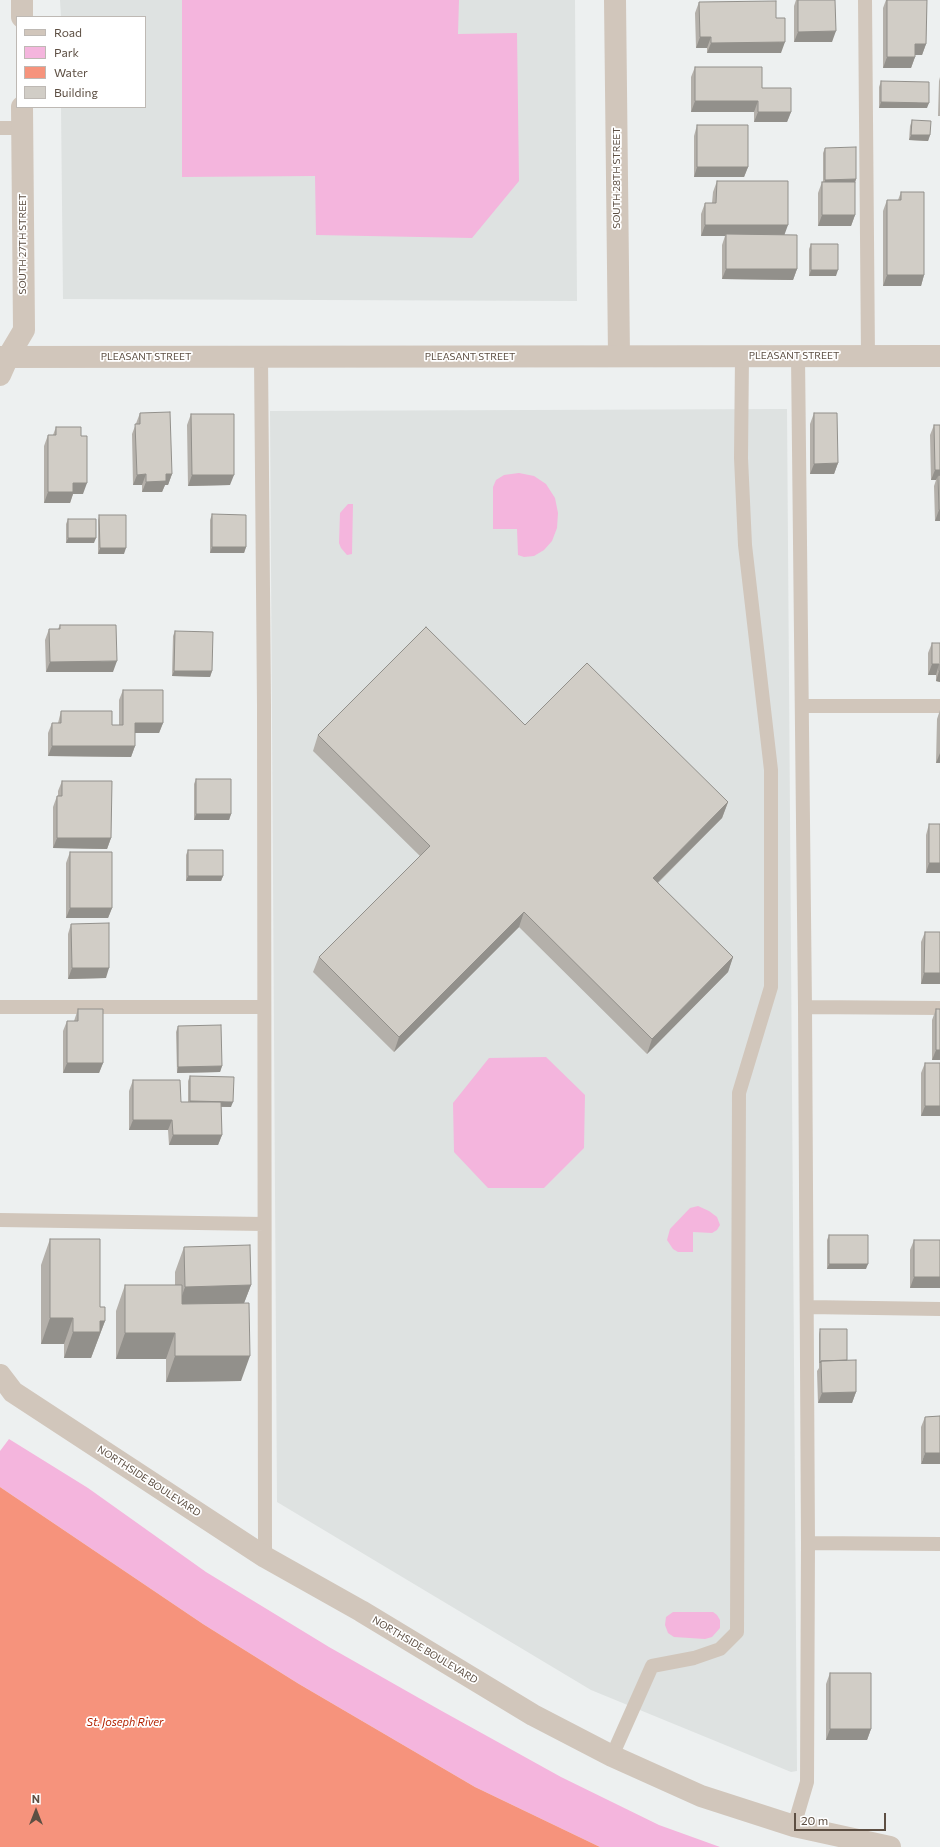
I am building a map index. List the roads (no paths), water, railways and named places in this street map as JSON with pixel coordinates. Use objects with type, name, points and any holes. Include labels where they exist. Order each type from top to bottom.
[{"type":"street","points":[[22,0],[22,16]]},
{"type":"street","name":"SOUTH 28TH STREET","points":[[615,0],[619,356]]},
{"type":"street","name":"SOUTH 27TH STREET","points":[[3,363],[24,330],[22,117]]},
{"type":"street","name":"PLEASANT STREET","points":[[3,363],[261,357],[940,356]]},
{"type":"street","name":"NORTHSIDE BOULEVARD","points":[[0,1375],[13,1392],[265,1556],[361,1611],[533,1715],[612,1756],[701,1796],[794,1826],[890,1847]]},
{"type":"lane","points":[[865,0],[868,356]]},
{"type":"lane","points":[[0,128],[22,117]]},
{"type":"lane","points":[[612,1756],[652,1666],[694,1658],[720,1649],[737,1632],[739,1093],[771,987],[771,770],[744,545],[741,458],[742,356]]},
{"type":"lane","points":[[794,1826],[807,1782],[808,1543],[806,1007],[798,356]]},
{"type":"lane","points":[[261,357],[265,1556]]},
{"type":"lane","points":[[802,706],[940,706]]},
{"type":"lane","points":[[0,1007],[264,1007]]},
{"type":"lane","points":[[806,1007],[940,1008]]},
{"type":"lane","points":[[0,1220],[264,1224]]},
{"type":"lane","points":[[808,1308],[940,1309]]},
{"type":"lane","points":[[808,1543],[940,1544]]},
{"type":"water","name":"St. Joseph River","points":[[0,1487],[203,1624],[299,1684],[475,1787],[600,1847],[0,1847]]}]
